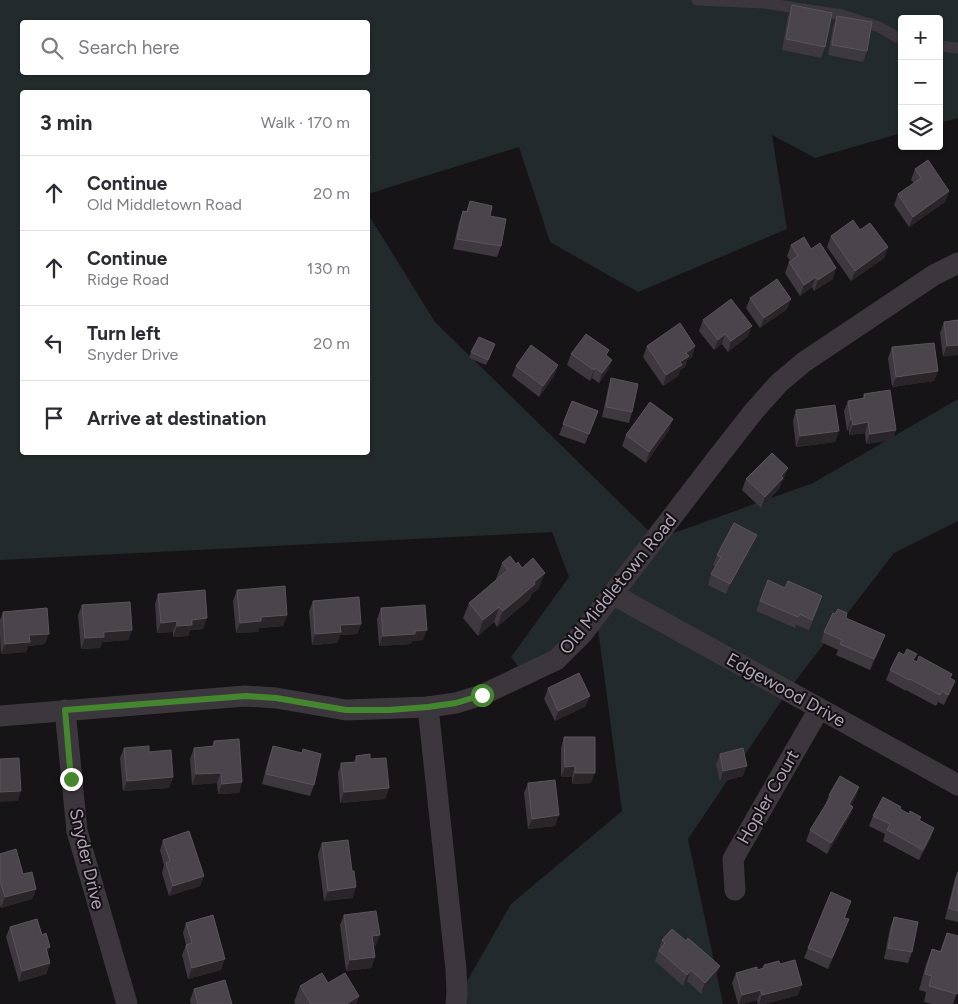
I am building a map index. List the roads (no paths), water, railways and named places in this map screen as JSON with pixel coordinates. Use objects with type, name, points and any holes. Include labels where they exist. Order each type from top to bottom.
[{"type":"street","name":"Old Middletown Road","points":[[0,716],[246,696],[276,698],[346,710],[428,707],[456,703],[482,695],[556,660],[582,634],[614,595],[718,457],[779,383],[804,362],[958,262]]},
{"type":"street","name":"Edgewood Drive","points":[[614,595],[958,785]]},
{"type":"street","points":[[428,707],[456,969],[456,1004]]},
{"type":"street","name":"Hopler Court","points":[[735,890],[733,859],[819,709]]},
{"type":"street","name":"Snyder Drive","points":[[65,710],[77,831],[126,1004]]},
{"type":"lane","points":[[697,0],[764,3],[842,15],[879,27],[898,38]]},
{"type":"lane","points":[[943,46],[958,48]]}]
